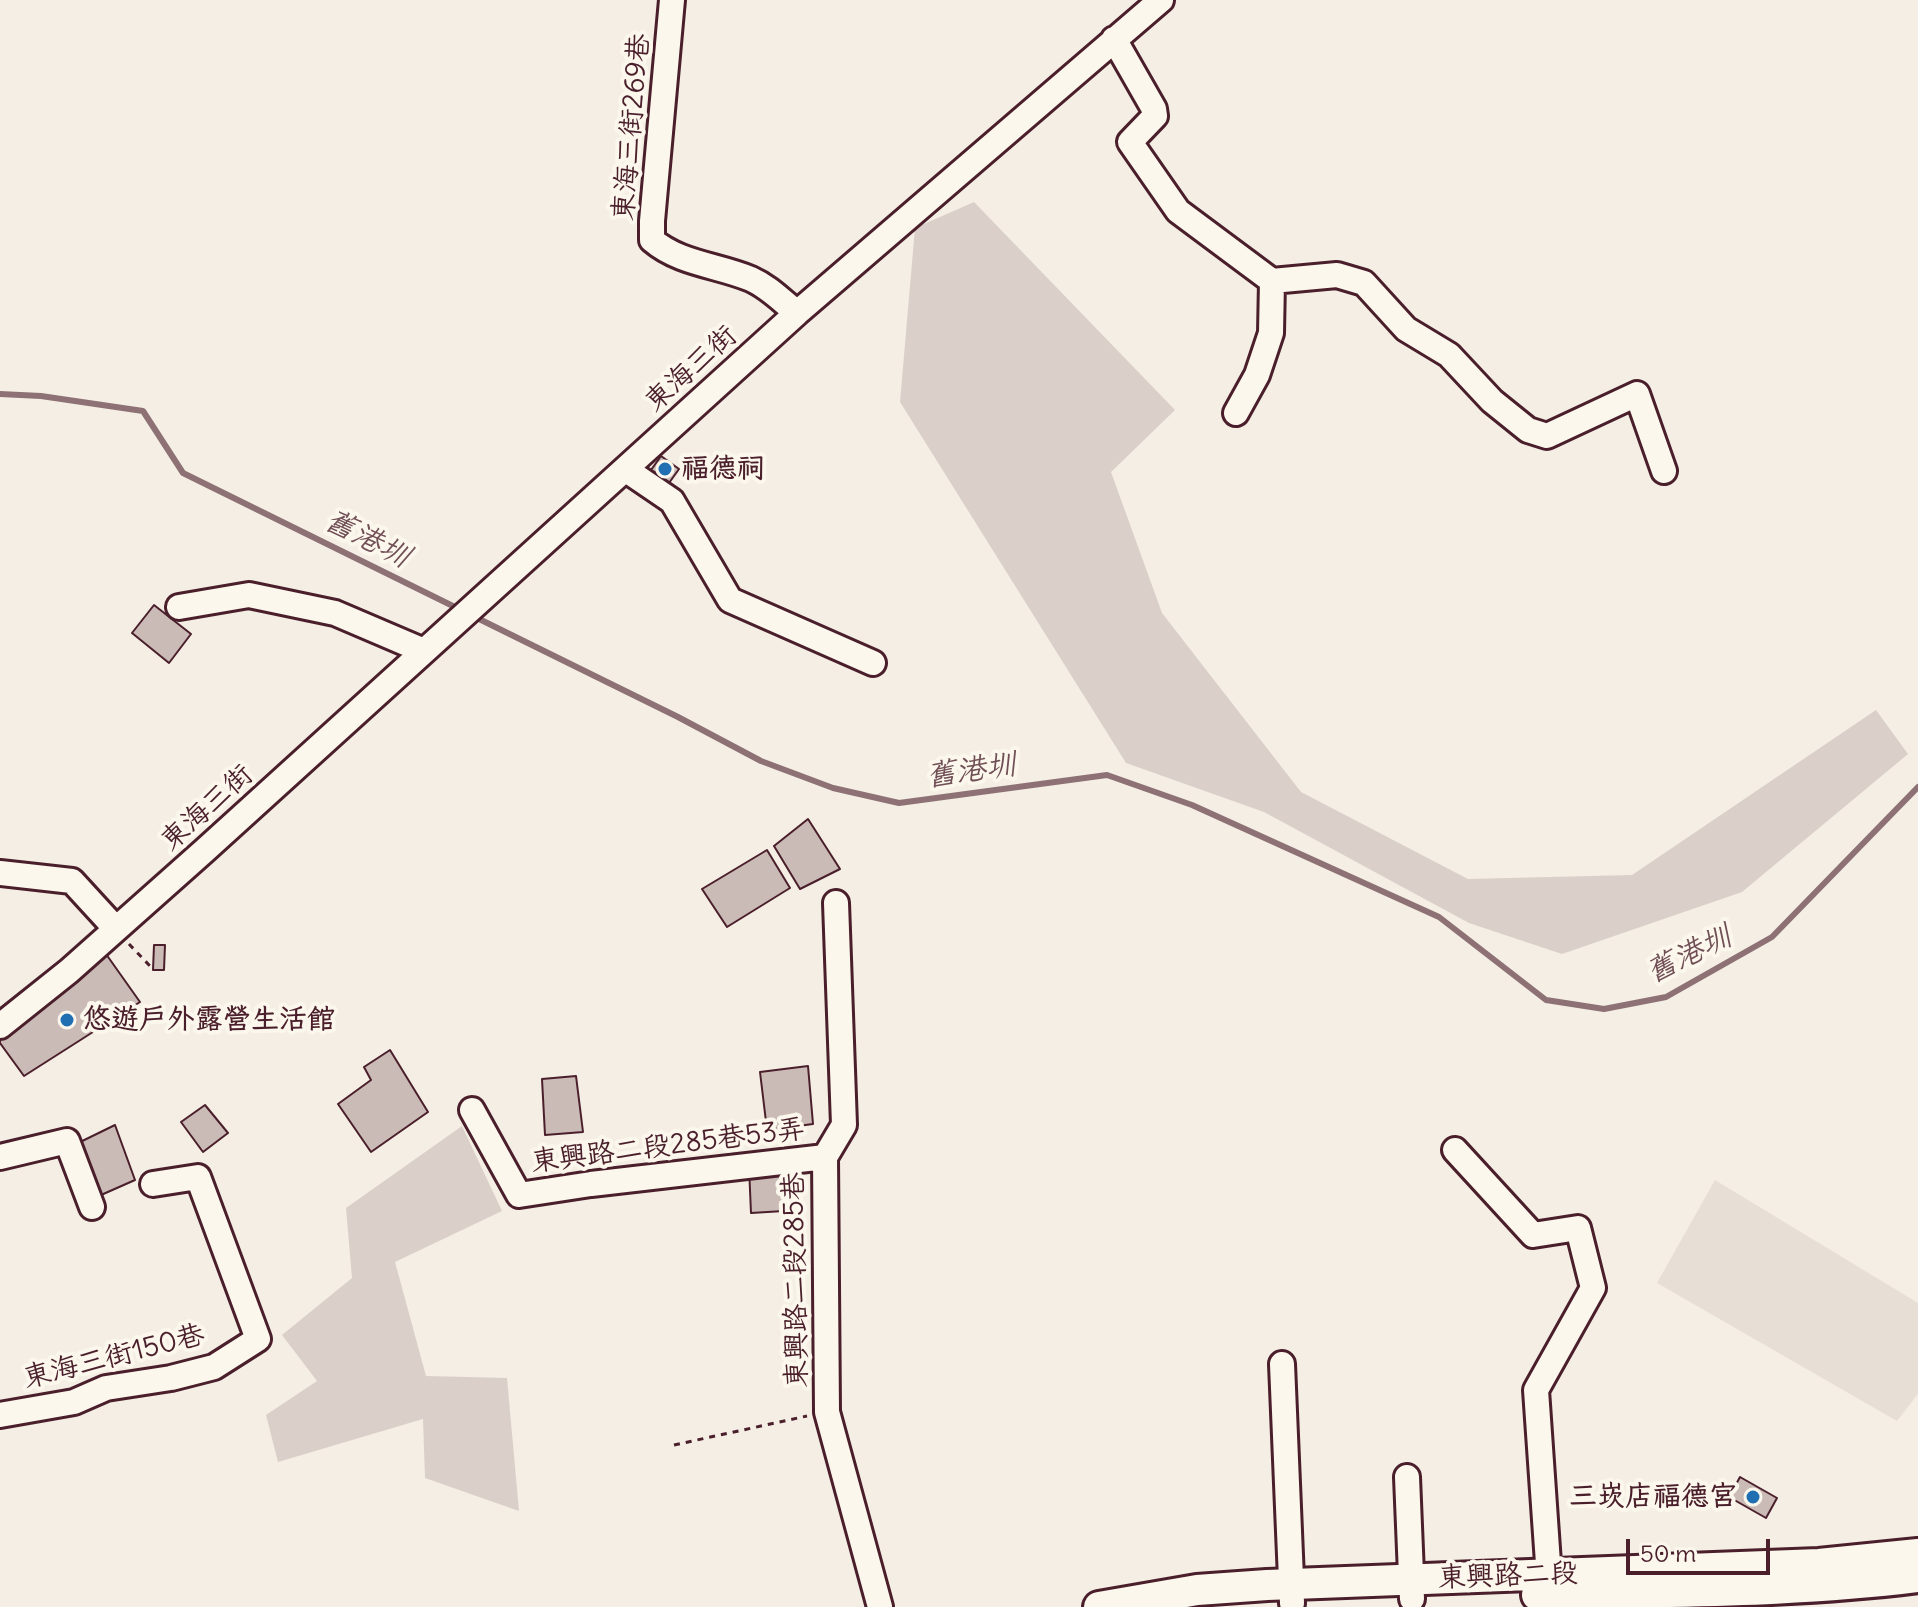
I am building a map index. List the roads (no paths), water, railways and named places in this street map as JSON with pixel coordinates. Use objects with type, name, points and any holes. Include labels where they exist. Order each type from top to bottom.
[{"type":"main road","name":"東興路二段","points":[[1632,1590],[1819,1564],[1918,1554]]},
{"type":"main road","name":"東興路二段","points":[[1099,1607],[1197,1590],[1292,1594],[1550,1584],[1632,1590],[1791,1589],[1918,1577]]},
{"type":"main road","name":"東興路二段","points":[[1236,1607],[1292,1594]]},
{"type":"street","name":"東海三街","points":[[0,1026],[116,929],[451,630],[482,596],[797,313],[1161,0]]},
{"type":"street","name":"東海三街269巷","points":[[673,1],[652,240],[667,252],[751,279],[770,290],[797,313]]},
{"type":"street","points":[[1114,39],[1154,109],[1155,116],[1130,142],[1178,211],[1272,281],[1337,275],[1364,283],[1406,329],[1449,355],[1492,401],[1537,434],[1547,436],[1637,394],[1664,471]]},
{"type":"street","points":[[1236,413],[1257,375],[1271,333],[1272,281]]},
{"type":"street","points":[[625,469],[672,501],[730,600],[873,663]]},
{"type":"street","points":[[179,607],[249,595],[335,613],[424,651]]},
{"type":"street","points":[[0,873],[72,881],[116,929]]},
{"type":"street","name":"東興路二段285巷","points":[[836,903],[844,1125],[825,1157],[827,1412],[880,1607]]},
{"type":"street","name":"東興路二段285巷53弄","points":[[472,1110],[519,1195],[825,1157]]},
{"type":"street","points":[[0,1157],[67,1141],[92,1207]]},
{"type":"street","points":[[1455,1150],[1533,1235],[1578,1228],[1593,1288],[1536,1390],[1550,1584]]},
{"type":"street","name":"東海三街150巷","points":[[0,1415],[74,1402],[106,1388],[171,1378],[214,1367],[258,1339],[198,1177],[153,1184]]},
{"type":"street","points":[[1282,1364],[1292,1594]]},
{"type":"street","points":[[1407,1477],[1411,1589]]},
{"type":"waterway","name":"舊港圳","points":[[0,394],[41,396],[143,411],[183,473],[461,610]]},
{"type":"waterway","name":"舊港圳","points":[[471,615],[761,761],[833,788],[899,803],[1107,775],[1192,805],[1439,917],[1546,1000],[1604,1009],[1666,997],[1772,937],[1918,787]]},
{"type":"place","name":"福德祠","points":[[665,469]]},
{"type":"place","name":"悠遊戶外露營生活館","points":[[67,1020]]},
{"type":"place","name":"三崁店福德宮","points":[[1753,1497]]}]
